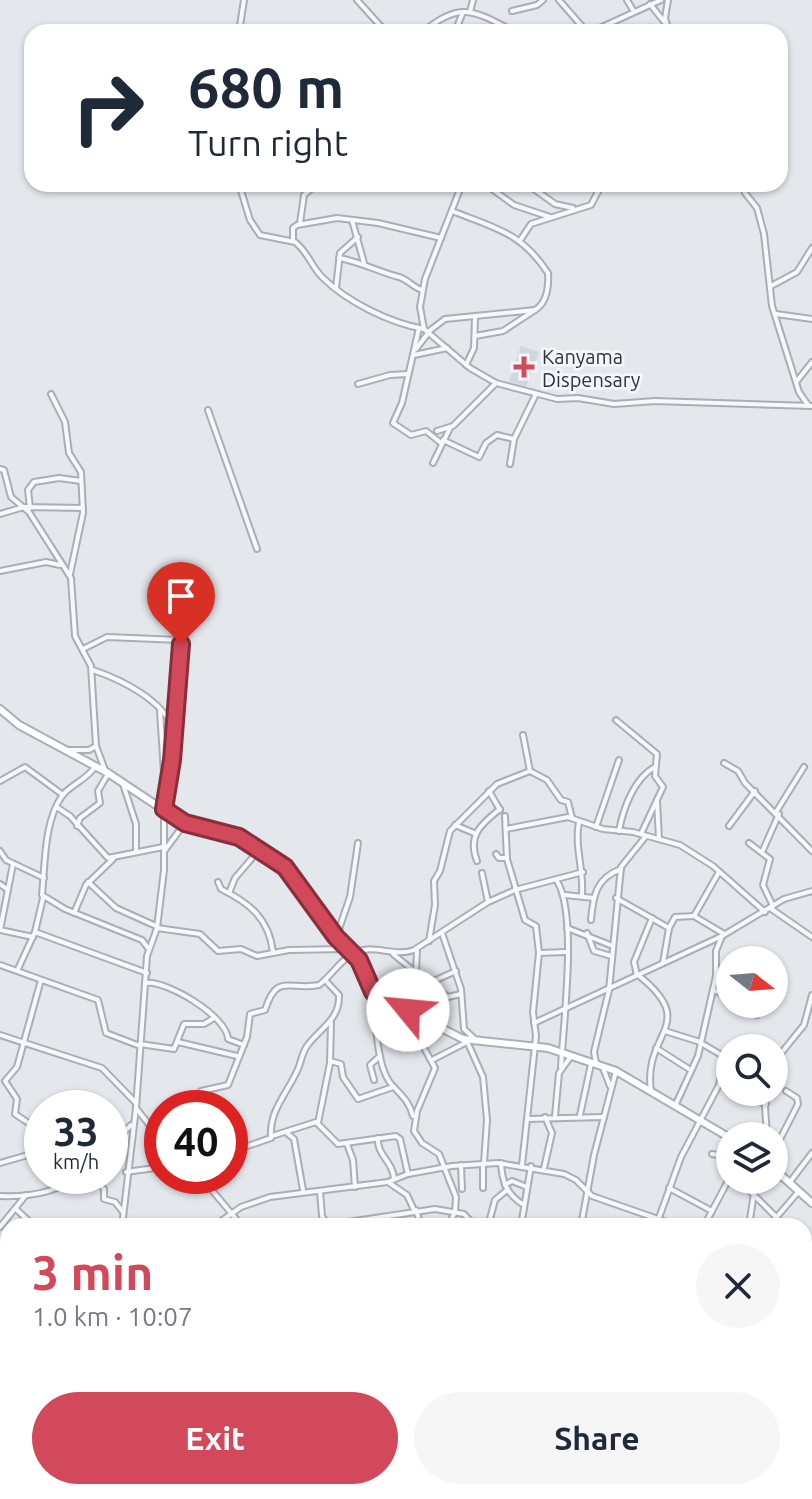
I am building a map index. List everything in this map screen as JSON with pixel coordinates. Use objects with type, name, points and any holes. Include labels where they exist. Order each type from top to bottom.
[{"type":"street","points":[[240,24],[244,0]]},
{"type":"street","points":[[357,0],[379,24]]},
{"type":"street","points":[[470,12],[473,0]]},
{"type":"street","points":[[512,11],[534,6],[543,0]]},
{"type":"street","points":[[559,0],[582,24]]},
{"type":"street","points":[[627,0],[633,10]]},
{"type":"street","points":[[611,24],[633,10],[661,0]]},
{"type":"street","points":[[667,24],[668,0]]},
{"type":"street","points":[[648,3],[664,24]]},
{"type":"street","points":[[458,24],[463,12]]},
{"type":"street","points":[[431,24],[440,15],[470,12],[485,14],[502,24]]},
{"type":"street","points":[[242,192],[256,232],[293,241],[336,288],[367,307],[425,330],[466,365],[496,383],[536,394],[614,404],[655,401],[810,405]]},
{"type":"street","points":[[300,224],[304,195],[308,192]]},
{"type":"street","points":[[459,192],[422,290],[425,330],[414,353],[394,426],[411,435],[426,431],[442,442],[480,457],[486,443],[497,435],[514,439]]},
{"type":"street","points":[[496,192],[514,205],[550,217]]},
{"type":"street","points":[[540,192],[555,204],[575,209]]},
{"type":"street","points":[[520,239],[531,224],[591,205],[598,192]]},
{"type":"street","points":[[747,192],[760,218],[771,303],[799,392],[810,405]]},
{"type":"street","points":[[452,211],[520,239],[548,273],[544,303],[503,331],[475,336]]},
{"type":"street","points":[[293,241],[293,228],[300,224],[337,218],[441,238]]},
{"type":"street","points":[[352,220],[364,263]]},
{"type":"street","points":[[336,288],[342,249],[358,236],[365,221]]},
{"type":"street","points":[[771,286],[793,275],[812,248]]},
{"type":"street","points":[[339,258],[364,263],[376,272],[400,277],[422,290]]},
{"type":"street","points":[[803,264],[812,263]]},
{"type":"street","points":[[414,353],[425,330],[445,319],[497,316],[510,310],[535,310]]},
{"type":"street","points":[[776,314],[812,319]]},
{"type":"street","points":[[466,365],[475,336],[475,317]]},
{"type":"street","points":[[414,353],[447,348]]},
{"type":"street","points":[[797,381],[812,362]]},
{"type":"street","points":[[358,384],[390,375],[408,374]]},
{"type":"street","points":[[433,463],[450,428],[496,383]]},
{"type":"street","points":[[51,394],[65,422],[69,453],[79,467],[83,508],[70,574],[75,636],[92,670],[96,746],[107,773],[98,791],[100,803],[80,818],[77,826]]},
{"type":"street","points":[[510,464],[514,439],[536,394]]},
{"type":"street","points":[[208,410],[257,549]]},
{"type":"street","points":[[437,431],[450,428]]},
{"type":"street","points":[[0,469],[5,471],[11,497],[27,507],[70,574]]},
{"type":"street","points":[[27,507],[28,490],[34,482],[59,478],[81,481]]},
{"type":"street","points":[[0,514],[27,507],[83,508]]},
{"type":"street","points":[[0,571],[46,562],[73,567]]},
{"type":"street","points":[[128,1156],[136,1106],[149,950],[158,927],[164,809],[175,732],[180,640],[178,619],[183,597]]},
{"type":"street","points":[[83,649],[107,637],[180,640]]},
{"type":"street","points":[[92,670],[127,684],[160,711],[175,732]]},
{"type":"street","points":[[0,709],[19,725],[107,773],[185,823],[220,830],[261,849],[290,872],[349,951],[376,995],[380,1056],[393,1087],[405,1097],[414,1119],[415,1136],[439,1154],[457,1204],[458,1212],[454,1218]]},
{"type":"street","points":[[160,711],[166,789]]},
{"type":"street","points":[[580,1115],[609,987],[609,963],[621,869],[644,835],[663,784],[655,776],[656,751],[616,720]]},
{"type":"street","points":[[523,735],[530,771],[550,783],[561,800],[568,802],[572,818],[580,824],[644,835],[686,848],[812,937]]},
{"type":"street","points":[[67,750],[89,750],[96,746]]},
{"type":"street","points":[[596,827],[619,760]]},
{"type":"street","points":[[724,763],[738,771],[745,783],[778,813],[812,851]]},
{"type":"street","points":[[0,780],[25,767],[63,795]]},
{"type":"street","points":[[18,969],[34,935],[43,898],[46,841],[58,808],[63,795],[85,781],[95,767]]},
{"type":"street","points":[[619,831],[626,806],[640,780],[655,767]]},
{"type":"street","points":[[763,850],[778,813],[804,767]]},
{"type":"street","points":[[429,942],[435,910],[434,881],[440,871],[448,835],[503,780],[530,771]]},
{"type":"street","points":[[122,782],[136,824],[136,851]]},
{"type":"street","points":[[489,791],[505,816],[519,828]]},
{"type":"street","points":[[729,826],[755,791]]},
{"type":"street","points":[[657,799],[659,839]]},
{"type":"street","points":[[58,808],[107,857],[114,859]]},
{"type":"street","points":[[472,835],[500,809]]},
{"type":"street","points":[[505,816],[507,858],[525,920],[537,928],[539,953],[522,1165]]},
{"type":"street","points":[[506,829],[572,818]]},
{"type":"street","points":[[95,874],[114,859],[136,851],[164,849],[185,823]]},
{"type":"street","points":[[580,824],[576,842],[583,872],[582,895]]},
{"type":"street","points":[[455,825],[472,835],[477,861]]},
{"type":"street","points":[[336,937],[350,897],[358,843]]},
{"type":"street","points":[[749,843],[763,850],[771,864],[763,885],[769,909]]},
{"type":"street","points":[[229,893],[239,872],[261,849]]},
{"type":"street","points":[[0,851],[13,864],[44,878]]},
{"type":"street","points":[[496,854],[499,858],[507,858]]},
{"type":"street","points":[[71,910],[107,857]]},
{"type":"street","points":[[13,864],[0,930],[34,935],[147,973]]},
{"type":"street","points":[[591,920],[594,898],[601,881],[621,869]]},
{"type":"street","points":[[88,882],[116,908],[158,927],[200,934],[218,951],[241,949],[257,956],[273,952],[374,949],[392,953],[418,949],[488,902],[515,890],[583,872]]},
{"type":"street","points":[[612,872],[620,878]]},
{"type":"street","points":[[694,916],[720,872]]},
{"type":"street","points":[[482,873],[488,902]]},
{"type":"street","points":[[555,1116],[565,1009],[566,952],[564,895],[557,881]]},
{"type":"street","points":[[218,882],[221,889],[250,906],[264,921],[273,952]]},
{"type":"street","points":[[0,884],[8,890]]},
{"type":"street","points":[[534,1023],[641,975],[769,909],[812,891]]},
{"type":"street","points":[[564,895],[594,898]]},
{"type":"street","points":[[43,898],[142,940],[149,950]]},
{"type":"street","points":[[616,898],[669,928]]},
{"type":"street","points":[[663,963],[669,928],[677,915],[694,916],[723,935]]},
{"type":"street","points":[[651,1091],[649,1068],[668,1021],[664,999],[655,986],[641,975],[634,962],[652,918]]},
{"type":"street","points":[[142,940],[158,927]]},
{"type":"street","points":[[566,928],[587,933],[613,946]]},
{"type":"street","points":[[430,930],[443,933]]},
{"type":"street","points":[[443,933],[462,994],[464,1029],[477,1040]]},
{"type":"street","points":[[587,933],[592,948],[609,963]]},
{"type":"street","points":[[698,1056],[713,990],[716,951],[723,935]]},
{"type":"street","points":[[418,949],[418,988]]},
{"type":"street","points":[[206,1090],[213,1086],[227,1086],[244,1045],[250,1014],[265,1010],[273,990],[283,985],[312,986],[325,980],[349,951]]},
{"type":"street","points":[[539,953],[566,952]]},
{"type":"street","points":[[392,953],[416,975]]},
{"type":"street","points":[[603,955],[611,956]]},
{"type":"street","points":[[0,965],[98,1000],[106,1033],[140,1045],[171,1050],[178,1042],[184,1024],[204,1024],[215,1018]]},
{"type":"street","points":[[405,1009],[418,988],[456,971]]},
{"type":"street","points":[[24,1120],[15,1114],[17,1099],[6,1084],[17,1067],[41,980]]},
{"type":"street","points":[[318,1123],[330,1061],[331,1022],[339,997],[325,980]]},
{"type":"street","points":[[146,983],[155,982],[189,996],[226,1026],[228,1039],[244,1045]]},
{"type":"street","points":[[429,983],[448,997],[462,994]]},
{"type":"street","points":[[376,995],[466,1041],[483,1077],[487,1120],[483,1188]]},
{"type":"street","points":[[788,1045],[804,1025],[812,995]]},
{"type":"street","points":[[405,1009],[432,1060],[434,1075],[414,1119]]},
{"type":"street","points":[[272,1136],[274,1111],[305,1050],[331,1022]]},
{"type":"street","points":[[665,1031],[700,1042],[716,1053]]},
{"type":"street","points":[[0,1035],[102,1068],[144,1120]]},
{"type":"street","points":[[432,1060],[466,1041],[477,1040],[562,1051],[616,1071],[716,1130]]},
{"type":"street","points":[[178,1042],[237,1056]]},
{"type":"street","points":[[140,1054],[148,1044]]},
{"type":"street","points":[[656,1048],[689,1069]]},
{"type":"street","points":[[675,1106],[689,1069],[698,1056],[710,1049]]},
{"type":"street","points":[[561,1067],[572,1054]]},
{"type":"street","points":[[374,1080],[370,1065],[380,1056]]},
{"type":"street","points":[[330,1061],[341,1064],[343,1077],[358,1099],[393,1087]]},
{"type":"street","points":[[594,1061],[611,1087]]},
{"type":"street","points":[[582,1218],[616,1071]]},
{"type":"street","points":[[225,1218],[266,1198],[388,1182],[408,1174],[461,1165],[501,1163],[544,1168],[576,1180],[586,1191],[659,1218],[669,1188],[716,1091]]},
{"type":"street","points":[[788,1092],[797,1098],[798,1104],[788,1124]]},
{"type":"street","points":[[528,1119],[580,1115],[604,1117]]},
{"type":"street","points":[[128,1127],[141,1116]]},
{"type":"street","points":[[544,1168],[552,1133],[545,1117]]},
{"type":"street","points":[[248,1146],[318,1123]]},
{"type":"street","points":[[318,1123],[335,1143],[398,1137],[408,1174]]},
{"type":"street","points":[[287,1133],[294,1139],[303,1191]]},
{"type":"street","points":[[378,1138],[377,1145],[393,1170],[394,1179]]},
{"type":"street","points":[[347,1144],[353,1160],[355,1187]]},
{"type":"street","points":[[812,1153],[790,1182],[812,1203]]},
{"type":"street","points":[[712,1154],[716,1155]]},
{"type":"street","points":[[0,1163],[24,1156]]},
{"type":"street","points":[[501,1163],[506,1187],[524,1205]]},
{"type":"street","points":[[461,1165],[462,1189]]},
{"type":"street","points":[[522,1218],[531,1166]]},
{"type":"street","points":[[490,1218],[495,1200],[512,1181],[527,1187]]},
{"type":"street","points":[[388,1182],[407,1195],[418,1218]]},
{"type":"street","points":[[669,1188],[712,1211]]},
{"type":"street","points":[[320,1190],[320,1206],[325,1218]]},
{"type":"street","points":[[755,1194],[777,1218],[799,1191]]},
{"type":"street","points":[[0,1196],[30,1194]]},
{"type":"street","points":[[104,1194],[104,1199],[115,1202],[123,1212]]},
{"type":"street","points":[[123,1218],[124,1194]]},
{"type":"street","points":[[216,1194],[236,1218]]},
{"type":"street","points":[[708,1218],[721,1194]]},
{"type":"street","points":[[750,1218],[754,1194]]},
{"type":"street","points":[[9,1218],[26,1195]]},
{"type":"street","points":[[17,1210],[26,1218]]},
{"type":"street","points":[[369,1218],[415,1210],[458,1212],[465,1218]]},
{"type":"shaded area","name":"Kanyama Dispensary","points":[[521,346],[539,352],[526,387],[509,381]]},
{"type":"place","name":"Kanyama Dispensary","points":[[524,367]]},
{"type":"route","points":[[181,644],[172,760],[164,809],[185,823],[214,828],[239,837],[285,867],[336,937],[359,960],[373,992],[408,1010]]}]
